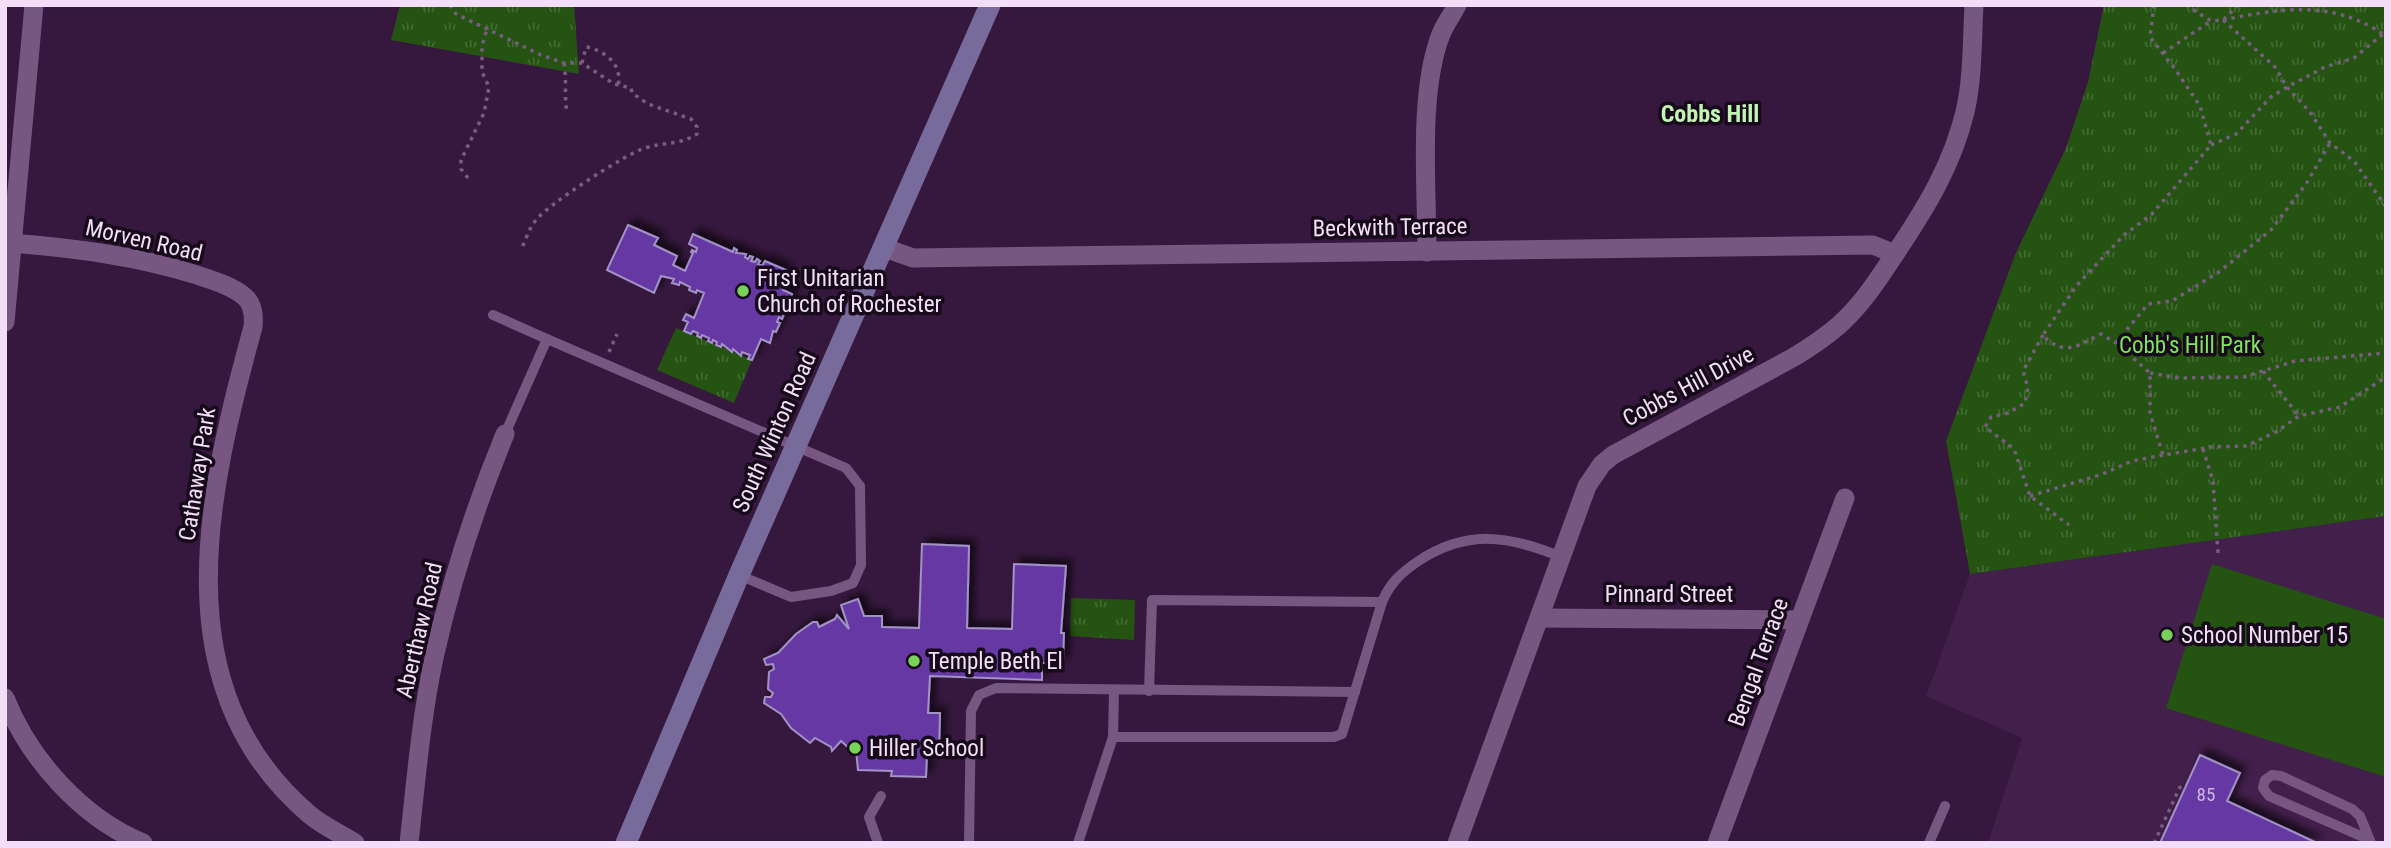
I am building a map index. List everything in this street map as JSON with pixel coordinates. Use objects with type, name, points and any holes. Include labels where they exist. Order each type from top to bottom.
[{"type":"main road","name":"South Winton Road","points":[[626,843],[739,575],[990,5]]},
{"type":"street","points":[[5,322],[34,5]]},
{"type":"street","points":[[1427,252],[1427,134],[1431,76],[1442,33],[1457,5]]},
{"type":"street","name":"Cobbs Hill Drive","points":[[1457,843],[1587,486],[1602,464],[1613,455],[1818,342],[1857,307],[1879,280],[1927,208],[1955,146],[1966,109],[1974,5]]},
{"type":"street","name":"Morven Road","points":[[11,243],[95,252],[181,270],[232,289],[246,298],[253,312]]},
{"type":"street","name":"Beckwith Terrace","points":[[885,248],[913,258],[1873,245],[1895,254]]},
{"type":"street","name":"Cathaway Park","points":[[253,312],[253,327],[228,419],[213,496],[209,544],[209,610],[216,663],[233,716],[268,773],[311,816],[355,843]]},
{"type":"street","name":"Aberthaw Road","points":[[409,843],[433,660],[452,582],[482,491],[505,434]]},
{"type":"street","name":"Bengal Terrace","points":[[1717,843],[1844,498]]},
{"type":"street","name":"Pinnard Street","points":[[1539,618],[1799,620]]},
{"type":"street","points":[[5,698],[31,747],[61,785],[97,816],[143,843]]},
{"type":"lane","points":[[493,315],[846,468],[860,486],[861,565],[853,583],[831,591],[791,597],[739,575]]},
{"type":"lane","points":[[505,434],[547,339]]},
{"type":"lane","points":[[1112,737],[1334,737],[1342,734],[1382,602],[1388,587],[1402,572],[1439,548],[1475,538],[1510,541],[1561,557]]},
{"type":"lane","points":[[1149,691],[1152,600],[1382,602]]},
{"type":"lane","points":[[969,843],[971,710],[979,695],[996,688],[1355,692]]},
{"type":"lane","points":[[1078,843],[1112,737],[1114,691]]},
{"type":"lane","points":[[2272,775],[2281,776],[2352,808],[2360,816],[2371,841],[2269,796],[2263,788],[2265,780],[2272,775]]},
{"type":"lane","points":[[878,843],[869,817],[881,796]]},
{"type":"lane","points":[[1929,843],[1945,806]]},
{"type":"path","points":[[450,5],[456,14],[541,55],[564,64],[582,63],[618,86],[631,88],[632,93],[648,104],[691,119],[697,127],[697,134],[684,142],[642,149],[552,204],[535,220],[521,249]]},
{"type":"path","points":[[2154,5],[2150,37],[2200,107],[2211,145]]},
{"type":"path","points":[[2186,5],[2211,21]]},
{"type":"path","points":[[2223,20],[2238,5]]},
{"type":"path","points":[[2069,525],[2030,496],[2014,449],[1986,427],[1991,417],[2008,414],[2025,403],[2028,388],[2024,370],[2043,335],[2077,285],[2124,235],[2152,214],[2211,145],[2235,134],[2271,97],[2325,67],[2354,58],[2384,34],[2364,20],[2328,9],[2277,8],[2211,21],[2163,54]]},
{"type":"path","points":[[2223,20],[2275,66],[2287,87],[2310,112],[2330,143],[2354,161],[2386,208]]},
{"type":"path","points":[[468,178],[461,169],[461,160],[484,113],[489,87],[482,72],[482,46],[487,29]]},
{"type":"path","points":[[582,63],[586,47],[599,49],[610,56],[617,71],[618,86]]},
{"type":"path","points":[[564,64],[567,113]]},
{"type":"path","points":[[2116,343],[2148,303],[2172,301],[2220,272],[2270,230],[2306,184],[2330,143]]},
{"type":"path","points":[[2043,335],[2053,346],[2070,349],[2101,334],[2116,343],[2150,373],[2179,378],[2244,377],[2295,361],[2386,354]]},
{"type":"path","points":[[2263,371],[2299,416]]},
{"type":"path","points":[[2150,373],[2150,413],[2163,455]]},
{"type":"path","points":[[2030,496],[2103,474],[2132,461],[2203,449],[2246,446],[2276,432],[2299,416],[2340,407],[2386,377]]},
{"type":"path","points":[[2203,449],[2213,481],[2218,553]]},
{"type":"path","points":[[2154,843],[2181,785],[2185,787]]},
{"type":"shaded area","name":"School Number 15","points":[[2386,516],[2386,843],[1988,843],[2022,738],[1926,696],[1970,574]]},
{"type":"green space","points":[[400,5],[574,5],[579,74],[391,40]]},
{"type":"green space","name":"Cobb's Hill Park","points":[[2104,5],[2386,5],[2386,516],[1970,574],[1946,441],[2015,255],[2066,148],[2088,82]]},
{"type":"green space","points":[[676,328],[752,360],[734,403],[657,370]]},
{"type":"green space","points":[[2212,564],[2386,619],[2386,777],[2166,708]]},
{"type":"green space","points":[[1071,598],[1135,600],[1134,640],[1070,636]]},
{"type":"building","name":"First Unitarian Church of Rochester","points":[[628,225],[658,238],[654,245],[677,256],[673,265],[685,271],[692,250],[696,252],[697,248],[689,244],[693,234],[733,252],[734,248],[736,253],[746,254],[748,259],[753,257],[751,261],[755,262],[757,259],[762,266],[765,261],[786,270],[783,276],[789,279],[783,290],[792,294],[790,302],[786,301],[789,303],[786,310],[782,311],[785,312],[782,319],[779,317],[777,322],[780,323],[776,332],[773,331],[770,343],[761,339],[752,360],[748,359],[750,355],[742,352],[741,356],[722,344],[721,347],[713,340],[712,343],[708,341],[709,338],[697,336],[698,333],[684,331],[688,322],[683,320],[686,314],[694,318],[704,293],[697,290],[696,293],[680,282],[679,285],[672,283],[674,279],[661,276],[654,293],[607,270]]},
{"type":"building","name":"Temple Beth El","points":[[922,544],[969,546],[967,628],[1012,629],[1014,564],[1066,566],[1061,633],[1064,633],[1063,663],[1042,663],[1042,680],[930,676],[928,713],[940,713],[939,755],[927,755],[926,777],[891,776],[892,771],[858,770],[856,750],[850,749],[841,741],[832,751],[831,747],[815,738],[810,743],[791,728],[781,714],[764,703],[765,697],[771,697],[773,693],[768,689],[769,672],[774,669],[773,664],[766,665],[764,659],[778,653],[796,634],[813,622],[817,622],[819,627],[835,619],[837,615],[849,629],[841,605],[858,599],[864,616],[882,616],[882,627],[919,628]]},
{"type":"building","points":[[2200,755],[2240,773],[2227,801],[2317,843],[2160,843]]},
{"type":"place","name":"First Unitarian Church of Rochester","points":[[743,291]]},
{"type":"place","name":"School Number 15","points":[[2167,635]]},
{"type":"place","name":"Temple Beth El","points":[[914,661]]},
{"type":"place","name":"Hiller School","points":[[855,748]]},
{"type":"district","name":"Cobbs Hill","points":[[1710,114]]}]
